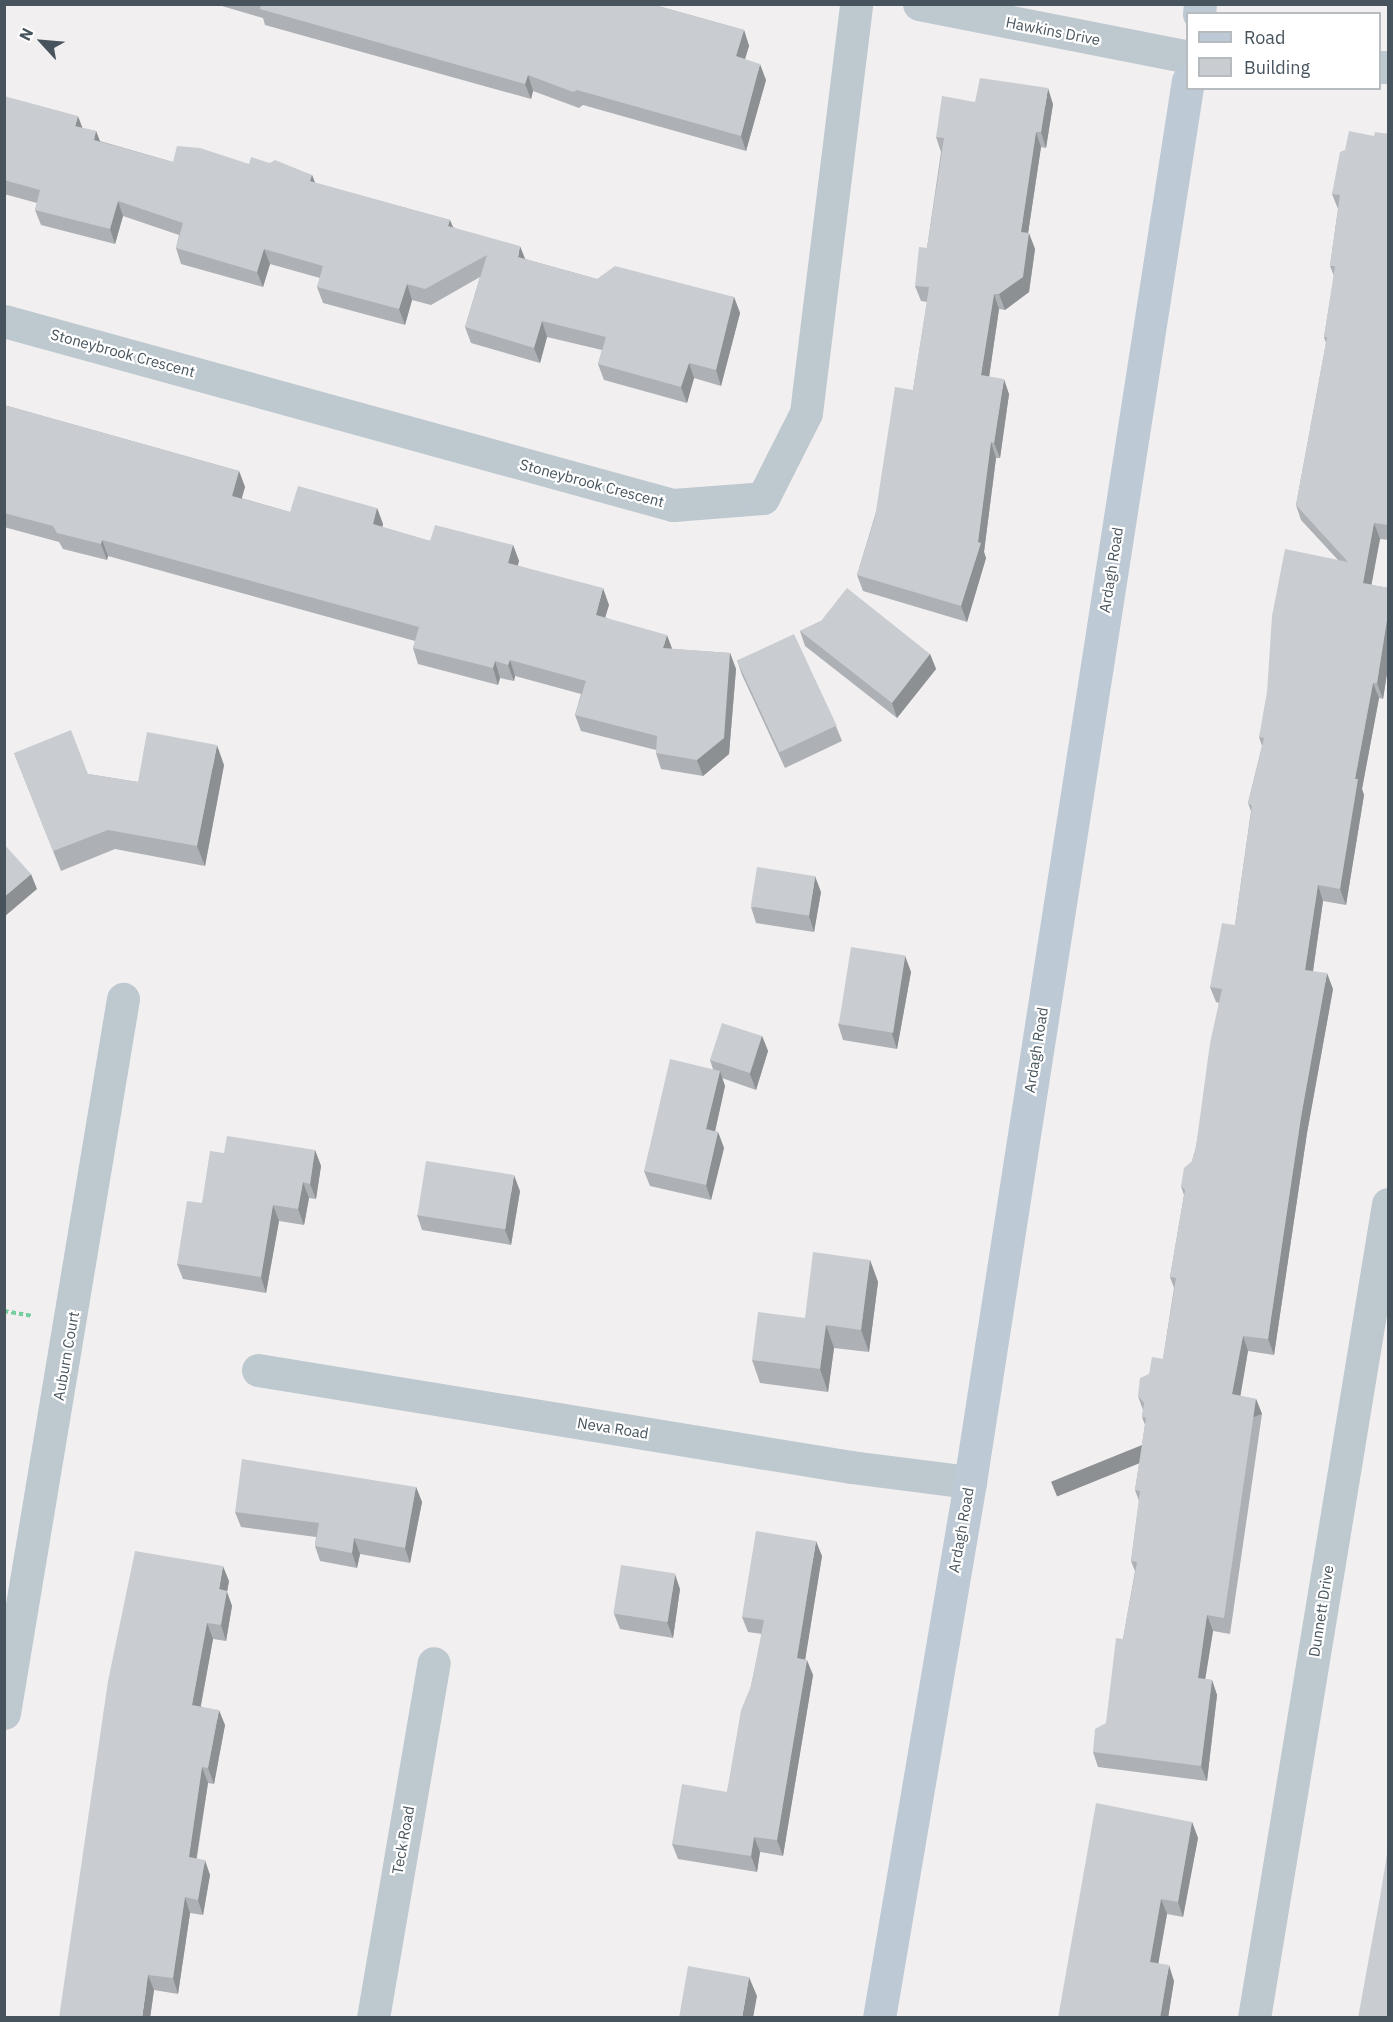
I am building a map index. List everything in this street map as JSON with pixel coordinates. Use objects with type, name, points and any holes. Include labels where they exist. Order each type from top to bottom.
[{"type":"street","name":"Stoneybrook Crescent","points":[[4,321],[673,505],[763,498],[806,413],[856,4]]},
{"type":"street","name":"Hawkins Drive","points":[[919,4],[1186,57]]},
{"type":"street","name":"Ardagh Road","points":[[879,2018],[969,1482],[1187,90]]},
{"type":"street","name":"Auburn Court","points":[[4,1713],[123,999]]},
{"type":"street","name":"Dunnett Drive","points":[[1254,2018],[1384,1266],[1389,1204]]},
{"type":"street","name":"Neva Road","points":[[258,1370],[839,1465],[969,1482]]},
{"type":"street","name":"Teck Road","points":[[373,2018],[434,1663]]},
{"type":"building","points":[[261,4],[651,4],[744,30],[736,56],[760,64],[741,136],[577,90],[573,92],[528,75],[525,84],[260,9]]},
{"type":"building","points":[[980,78],[1048,88],[1041,132],[1036,132],[1021,232],[1029,233],[1023,277],[999,294],[994,294],[981,375],[1004,379],[994,443],[991,442],[978,542],[981,543],[961,606],[857,575],[875,517],[895,387],[913,390],[929,287],[915,286],[919,247],[927,248],[944,138],[936,137],[942,96],[975,102]]},
{"type":"building","points":[[4,96],[78,116],[75,126],[96,131],[94,140],[173,162],[177,146],[200,148],[249,164],[251,157],[270,163],[275,160],[312,175],[310,181],[450,220],[448,226],[520,246],[518,257],[597,279],[615,266],[734,297],[716,370],[689,363],[681,387],[598,364],[606,337],[542,321],[534,348],[465,327],[487,255],[425,289],[407,284],[399,309],[317,287],[323,266],[264,249],[257,272],[176,248],[183,223],[118,201],[110,229],[35,210],[40,190],[4,180]]},
{"type":"building","points":[[1349,131],[1374,136],[1375,132],[1389,134],[1389,525],[1374,523],[1363,583],[1389,588],[1389,607],[1377,683],[1373,683],[1355,779],[1358,779],[1340,889],[1318,885],[1305,970],[1327,973],[1301,1117],[1268,1339],[1243,1336],[1232,1394],[1256,1399],[1224,1618],[1207,1615],[1198,1678],[1212,1680],[1201,1766],[1093,1752],[1095,1729],[1106,1723],[1116,1638],[1123,1639],[1137,1562],[1131,1561],[1140,1491],[1135,1490],[1146,1418],[1142,1417],[1144,1403],[1138,1396],[1140,1378],[1149,1374],[1152,1357],[1163,1359],[1176,1278],[1170,1277],[1185,1190],[1181,1186],[1184,1168],[1192,1161],[1196,1147],[1210,1043],[1222,989],[1210,987],[1222,923],[1235,925],[1252,806],[1248,803],[1264,738],[1259,737],[1267,692],[1272,616],[1285,549],[1348,562],[1296,505],[1327,337],[1324,337],[1335,266],[1330,266],[1340,195],[1332,194],[1340,152],[1345,150]]},
{"type":"building","points":[[4,405],[239,471],[232,496],[290,512],[298,486],[377,508],[373,524],[430,541],[435,525],[513,545],[508,563],[603,588],[596,615],[667,635],[663,648],[730,653],[724,738],[697,760],[656,753],[657,736],[575,715],[586,681],[510,660],[508,665],[495,661],[493,668],[413,648],[419,627],[102,540],[101,544],[57,533],[53,526],[4,513]]},
{"type":"building","points":[[847,588],[930,654],[892,703],[800,631],[821,621]]},
{"type":"building","points":[[794,634],[837,726],[780,752],[737,661]]},
{"type":"building","points":[[71,730],[88,774],[138,782],[147,732],[217,745],[197,846],[108,830],[53,851],[14,753]]},
{"type":"building","points":[[4,844],[31,874],[4,897]]},
{"type":"building","points":[[757,867],[815,876],[809,916],[751,907]]},
{"type":"building","points":[[851,947],[905,956],[893,1033],[839,1024]]},
{"type":"building","points":[[722,1023],[762,1036],[750,1073],[710,1060]]},
{"type":"building","points":[[670,1059],[720,1071],[706,1129],[718,1132],[706,1185],[644,1171]]},
{"type":"building","points":[[227,1136],[315,1150],[310,1184],[303,1182],[298,1209],[273,1205],[261,1277],[177,1264],[187,1201],[202,1203],[210,1151],[224,1153]]},
{"type":"building","points":[[426,1161],[514,1175],[505,1229],[417,1215]]},
{"type":"building","points":[[813,1252],[870,1260],[861,1330],[826,1325],[820,1369],[752,1360],[758,1312],[805,1318]]},
{"type":"building","points":[[242,1459],[416,1487],[405,1548],[354,1538],[352,1553],[315,1546],[319,1523],[235,1512]]},
{"type":"building","points":[[756,1531],[816,1541],[797,1658],[807,1660],[777,1840],[754,1837],[751,1856],[672,1844],[682,1784],[727,1792],[741,1710],[751,1686],[764,1620],[742,1617]]},
{"type":"building","points":[[135,1551],[223,1566],[219,1589],[227,1591],[221,1625],[207,1623],[192,1705],[219,1710],[208,1768],[202,1767],[189,1857],[205,1860],[198,1900],[185,1897],[173,1978],[148,1975],[142,2018],[59,2018],[108,1681]]},
{"type":"building","points":[[621,1565],[675,1574],[668,1622],[613,1613]]},
{"type":"building","points":[[1096,1803],[1192,1822],[1178,1902],[1161,1899],[1150,1962],[1169,1965],[1160,2018],[1058,2018]]},
{"type":"building","points":[[1389,1842],[1389,2018],[1358,2018],[1380,1897]]},
{"type":"building","points":[[688,1966],[749,1977],[742,2018],[679,2018]]}]
